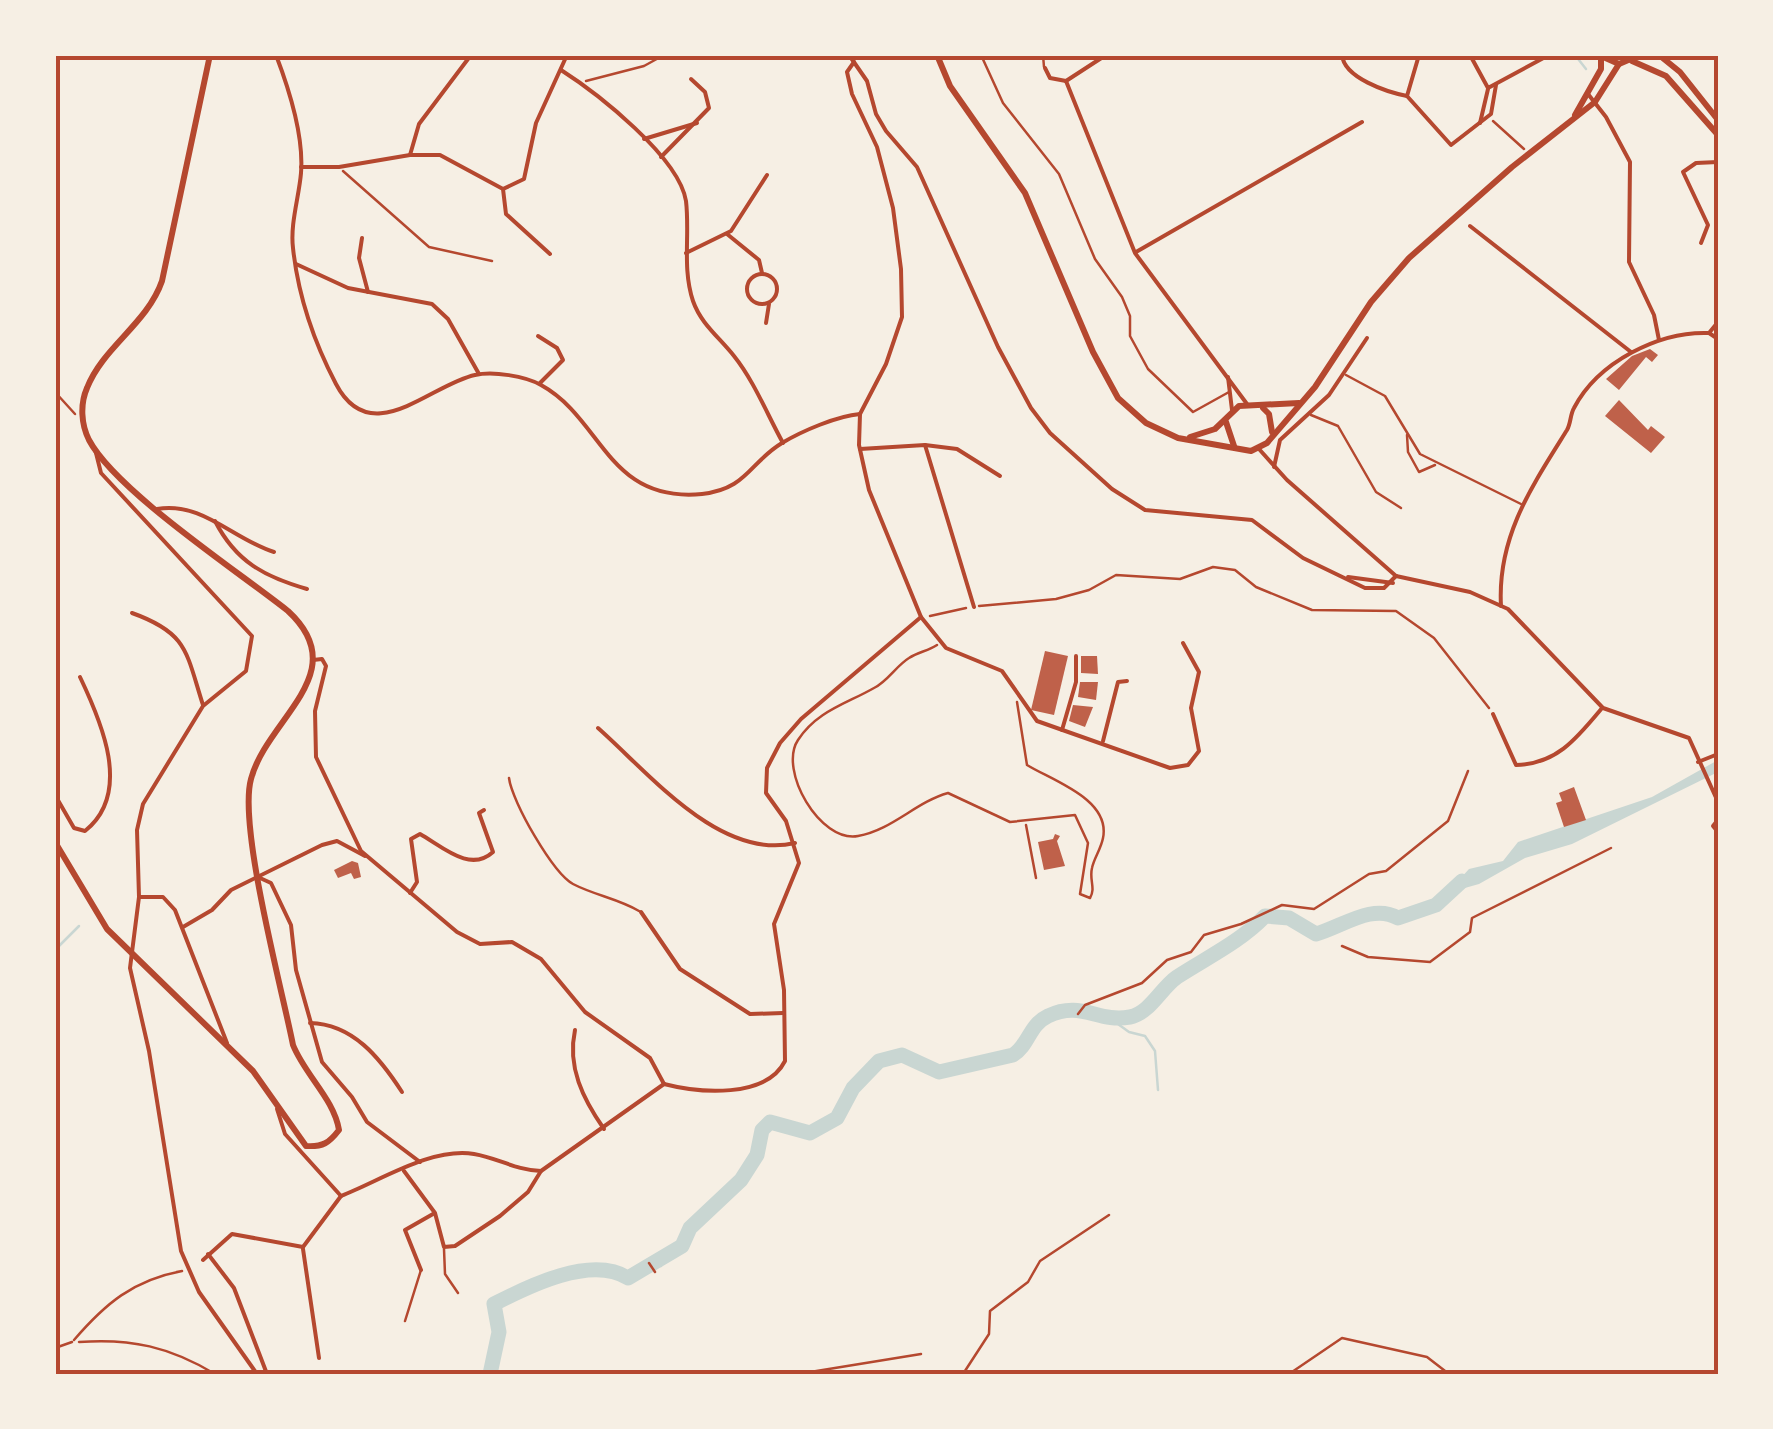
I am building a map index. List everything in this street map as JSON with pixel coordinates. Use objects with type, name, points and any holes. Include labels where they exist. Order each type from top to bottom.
[{"type":"main road","points":[[55,842],[94,913],[228,1046],[306,1146],[320,1147],[339,1130],[337,1116],[302,1066],[293,1045],[247,807],[250,780],[309,681],[314,660],[304,626],[157,509],[95,449],[84,422],[82,405],[90,380],[153,303],[162,281],[210,55]]},
{"type":"main road","points":[[937,55],[950,86],[1025,193],[1106,381],[1146,423],[1178,438],[1259,448],[1302,402],[1396,272],[1536,147],[1596,102],[1620,64]]},
{"type":"main road","points":[[1572,121],[1601,69],[1601,56],[1620,64],[1640,55]]},
{"type":"main road","points":[[1658,55],[1680,72],[1718,120]]},
{"type":"main road","points":[[1632,61],[1666,76],[1718,135]]},
{"type":"main road","points":[[1178,438],[1197,437],[1246,404],[1262,407],[1302,402]]},
{"type":"main road","points":[[1262,407],[1269,414],[1272,434]]},
{"type":"main road","points":[[1226,420],[1228,438],[1234,446]]},
{"type":"street","points":[[276,55],[294,115],[302,167],[292,245],[309,324],[338,389],[355,406],[371,413],[396,412],[479,374],[540,384],[559,399],[622,472],[676,496],[735,486],[783,443],[860,414]]},
{"type":"street","points":[[410,155],[419,124],[471,55]]},
{"type":"street","points":[[302,167],[338,167],[410,155],[440,155],[503,188],[524,180],[536,123],[567,55]]},
{"type":"street","points":[[849,55],[867,80],[881,123],[917,166],[998,347],[1031,408],[1050,433],[1112,489],[1144,510],[1252,520],[1303,558],[1344,577],[1393,583],[1396,576]]},
{"type":"street","points":[[1045,68],[1050,78],[1066,81],[1106,55]]},
{"type":"street","points":[[1342,55],[1347,68],[1386,92],[1407,96],[1450,145],[1487,119],[1498,92],[1496,85]]},
{"type":"street","points":[[1407,96],[1419,55]]},
{"type":"street","points":[[1470,55],[1488,88],[1480,123]]},
{"type":"street","points":[[1488,88],[1549,55]]},
{"type":"street","points":[[854,62],[847,72],[852,94],[877,146],[893,208],[902,285],[902,317],[886,364],[860,414],[860,450],[869,490],[921,617],[940,643],[1002,671],[1038,721],[1103,740],[1170,768],[1188,765],[1199,752],[1192,698],[1199,675],[1183,643]]},
{"type":"street","points":[[561,70],[644,139],[683,190],[686,253],[698,312],[736,358],[783,443]]},
{"type":"street","points":[[661,158],[700,122],[709,108],[704,92],[691,79]]},
{"type":"street","points":[[1066,81],[1135,253],[1227,372],[1246,404]]},
{"type":"street","points":[[1588,94],[1630,162],[1629,262],[1654,316],[1659,341]]},
{"type":"street","points":[[644,139],[700,122]]},
{"type":"street","points":[[1135,253],[1362,122]]},
{"type":"street","points":[[1701,243],[1708,225],[1683,172],[1696,163],[1718,162]]},
{"type":"street","points":[[686,253],[728,234],[767,175]]},
{"type":"street","points":[[503,188],[506,214],[550,254]]},
{"type":"street","points":[[1470,226],[1631,352]]},
{"type":"street","points":[[728,234],[760,260],[762,274]]},
{"type":"street","points":[[362,238],[359,258],[368,292]]},
{"type":"street","points":[[296,264],[321,279],[432,304],[448,319],[479,374]]},
{"type":"street","points":[[766,324],[769,303],[778,289],[773,278],[762,274],[751,279],[747,290],[757,304],[769,303]]},
{"type":"street","points":[[1501,606],[1504,550],[1523,505],[1570,426],[1572,410],[1592,384],[1631,352],[1659,341],[1709,332],[1718,322]]},
{"type":"street","points":[[1709,332],[1718,339]]},
{"type":"street","points":[[538,336],[557,348],[563,360],[540,384]]},
{"type":"street","points":[[1274,468],[1280,440],[1345,374],[1368,338]]},
{"type":"street","points":[[1227,372],[1232,410]]},
{"type":"street","points":[[860,450],[925,445],[958,449],[1000,476]]},
{"type":"street","points":[[925,445],[974,607]]},
{"type":"street","points":[[1259,448],[1274,468],[1396,576],[1470,592],[1501,606],[1531,630],[1602,708],[1689,738],[1705,782],[1718,803],[1718,821],[1713,827],[1718,832]]},
{"type":"street","points":[[95,449],[101,473],[252,636],[253,650],[246,670],[204,706],[143,804],[136,830],[138,897],[130,968],[149,1051],[175,1232],[188,1270],[257,1374]]},
{"type":"street","points":[[157,509],[213,517],[233,533],[274,552]]},
{"type":"street","points":[[213,517],[226,544],[250,567],[308,589]]},
{"type":"street","points":[[132,612],[166,625],[184,648],[204,706]]},
{"type":"street","points":[[404,1170],[435,1213],[444,1247],[454,1246],[528,1192],[541,1170],[664,1084],[696,1090],[765,1083],[785,1061],[774,924],[797,873],[794,843],[764,784],[780,743],[801,719],[921,617]]},
{"type":"street","points":[[1062,730],[1076,682],[1076,656]]},
{"type":"street","points":[[314,660],[322,659],[326,666],[315,711],[316,757],[342,818],[366,857]]},
{"type":"street","points":[[55,795],[74,828],[85,831],[97,822],[112,769],[102,724],[80,677]]},
{"type":"street","points":[[1103,740],[1118,682],[1127,681]]},
{"type":"street","points":[[1492,714],[1516,765],[1522,765],[1551,760],[1602,708]]},
{"type":"street","points":[[598,728],[712,829],[742,842],[794,843]]},
{"type":"street","points":[[1698,762],[1718,754]]},
{"type":"street","points":[[410,893],[417,882],[411,839],[420,834],[471,862],[483,862],[493,852],[480,812],[484,810]]},
{"type":"street","points":[[183,927],[212,910],[231,890],[322,844],[338,841],[366,857],[468,938],[480,944],[512,942],[541,959],[585,1012],[650,1058],[664,1084]]},
{"type":"street","points":[[260,878],[272,883],[291,925],[296,970],[322,1062],[352,1097],[366,1122],[420,1162]]},
{"type":"street","points":[[138,897],[163,897],[183,927],[228,1046]]},
{"type":"street","points":[[641,912],[680,969],[750,1014],[784,1013]]},
{"type":"street","points":[[310,1023],[345,1030],[382,1060],[402,1092]]},
{"type":"street","points":[[576,1030],[572,1046],[579,1088],[604,1128]]},
{"type":"street","points":[[278,1106],[285,1134],[341,1196]]},
{"type":"street","points":[[319,1358],[303,1248],[341,1196],[420,1162],[477,1154],[508,1167],[541,1170]]},
{"type":"street","points":[[421,1270],[405,1230],[435,1213]]},
{"type":"street","points":[[203,1260],[237,1234],[303,1248]]},
{"type":"street","points":[[208,1254],[234,1288],[267,1374]]},
{"type":"lane","points":[[981,55],[1003,103],[1058,174],[1095,259],[1122,297],[1130,316],[1130,336],[1148,370],[1193,412],[1230,391]]},
{"type":"lane","points":[[1043,55],[1045,68]]},
{"type":"lane","points":[[1345,374],[1386,396],[1420,454],[1523,505]]},
{"type":"lane","points":[[1309,414],[1338,426],[1376,492],[1400,508]]},
{"type":"lane","points":[[1407,434],[1408,452],[1419,472],[1436,465]]},
{"type":"lane","points":[[509,778],[511,793],[527,830],[542,841],[568,882],[641,912]]},
{"type":"lane","points":[[444,1247],[445,1274],[458,1293]]},
{"type":"lane","points":[[405,1321],[421,1270]]},
{"type":"lane","points":[[55,1348],[72,1342]]},
{"type":"path","points":[[580,82],[644,66],[664,55]]},
{"type":"path","points":[[1487,119],[1501,124],[1524,149],[1531,142],[1536,147]]},
{"type":"path","points":[[338,167],[430,247],[492,261]]},
{"type":"path","points":[[55,392],[84,422]]},
{"type":"path","points":[[921,617],[1089,590],[1116,575],[1180,579],[1213,567],[1235,570],[1256,587],[1312,610],[1396,612],[1434,638],[1475,685],[1492,714]]},
{"type":"path","points":[[940,643],[908,658],[876,688],[840,704],[808,728],[792,752],[798,783],[816,813],[844,837],[889,826],[948,793],[995,818],[1026,823],[1066,813],[1081,820],[1088,842],[1080,894],[1090,898],[1094,890],[1091,872],[1103,838],[1102,823],[1093,808],[1052,775],[1027,765],[1017,696]]},
{"type":"path","points":[[1079,1012],[1084,1005],[1142,984],[1166,960],[1191,952],[1204,934],[1241,924],[1282,906],[1314,909],[1369,874],[1386,871],[1448,822],[1459,803],[1468,771]]},
{"type":"path","points":[[1026,823],[1036,878]]},
{"type":"path","points":[[1342,946],[1368,957],[1416,964],[1430,962],[1470,932],[1472,918],[1611,848]]},
{"type":"path","points":[[963,1374],[989,1334],[990,1311],[1028,1282],[1040,1261],[1109,1215]]},
{"type":"path","points":[[649,1263],[655,1272]]},
{"type":"path","points":[[72,1342],[106,1303],[163,1274],[188,1270]]},
{"type":"path","points":[[1290,1374],[1342,1338],[1427,1357],[1448,1374]]},
{"type":"path","points":[[72,1342],[115,1339],[156,1345],[215,1374]]},
{"type":"path","points":[[798,1374],[921,1354]]},
{"type":"shaded area","points":[[1718,760],[1718,772],[1572,844],[1525,858],[1479,884],[1447,893],[1469,869],[1503,861],[1518,842],[1652,797]]},
{"type":"building","points":[[1650,349],[1658,355],[1652,362],[1646,357],[1619,390],[1606,379],[1632,356]]},
{"type":"building","points":[[1619,400],[1648,430],[1651,426],[1665,437],[1651,453],[1605,416]]},
{"type":"building","points":[[1045,651],[1068,656],[1054,715],[1031,710]]},
{"type":"building","points":[[1081,656],[1097,656],[1098,674],[1081,673]]},
{"type":"building","points":[[1080,682],[1098,682],[1096,700],[1078,697]]},
{"type":"building","points":[[1073,705],[1093,707],[1085,727],[1069,721]]},
{"type":"building","points":[[1574,787],[1586,820],[1564,827],[1556,803],[1562,801],[1559,793]]},
{"type":"building","points":[[1055,834],[1060,836],[1057,841],[1065,866],[1044,870],[1038,842],[1053,839]]},
{"type":"building","points":[[352,861],[358,863],[361,877],[354,879],[351,873],[338,878],[334,870]]},
{"type":"waterway","points":[[1575,55],[1586,69]]},
{"type":"waterway","points":[[490,1374],[499,1332],[494,1304],[542,1282],[579,1271],[613,1272],[628,1278],[682,1246],[690,1228],[741,1180],[757,1155],[762,1130],[770,1122],[810,1133],[837,1118],[853,1088],[879,1061],[902,1055],[939,1072],[1013,1055],[1042,1020],[1060,1012],[1071,1010],[1118,1018],[1137,1015],[1177,977],[1234,942],[1265,916],[1289,918],[1316,934],[1367,915],[1378,913],[1398,918],[1436,905],[1462,881]]},
{"type":"waterway","points":[[55,950],[79,926]]},
{"type":"waterway","points":[[1111,1019],[1129,1032],[1145,1036],[1155,1051],[1158,1090]]}]
